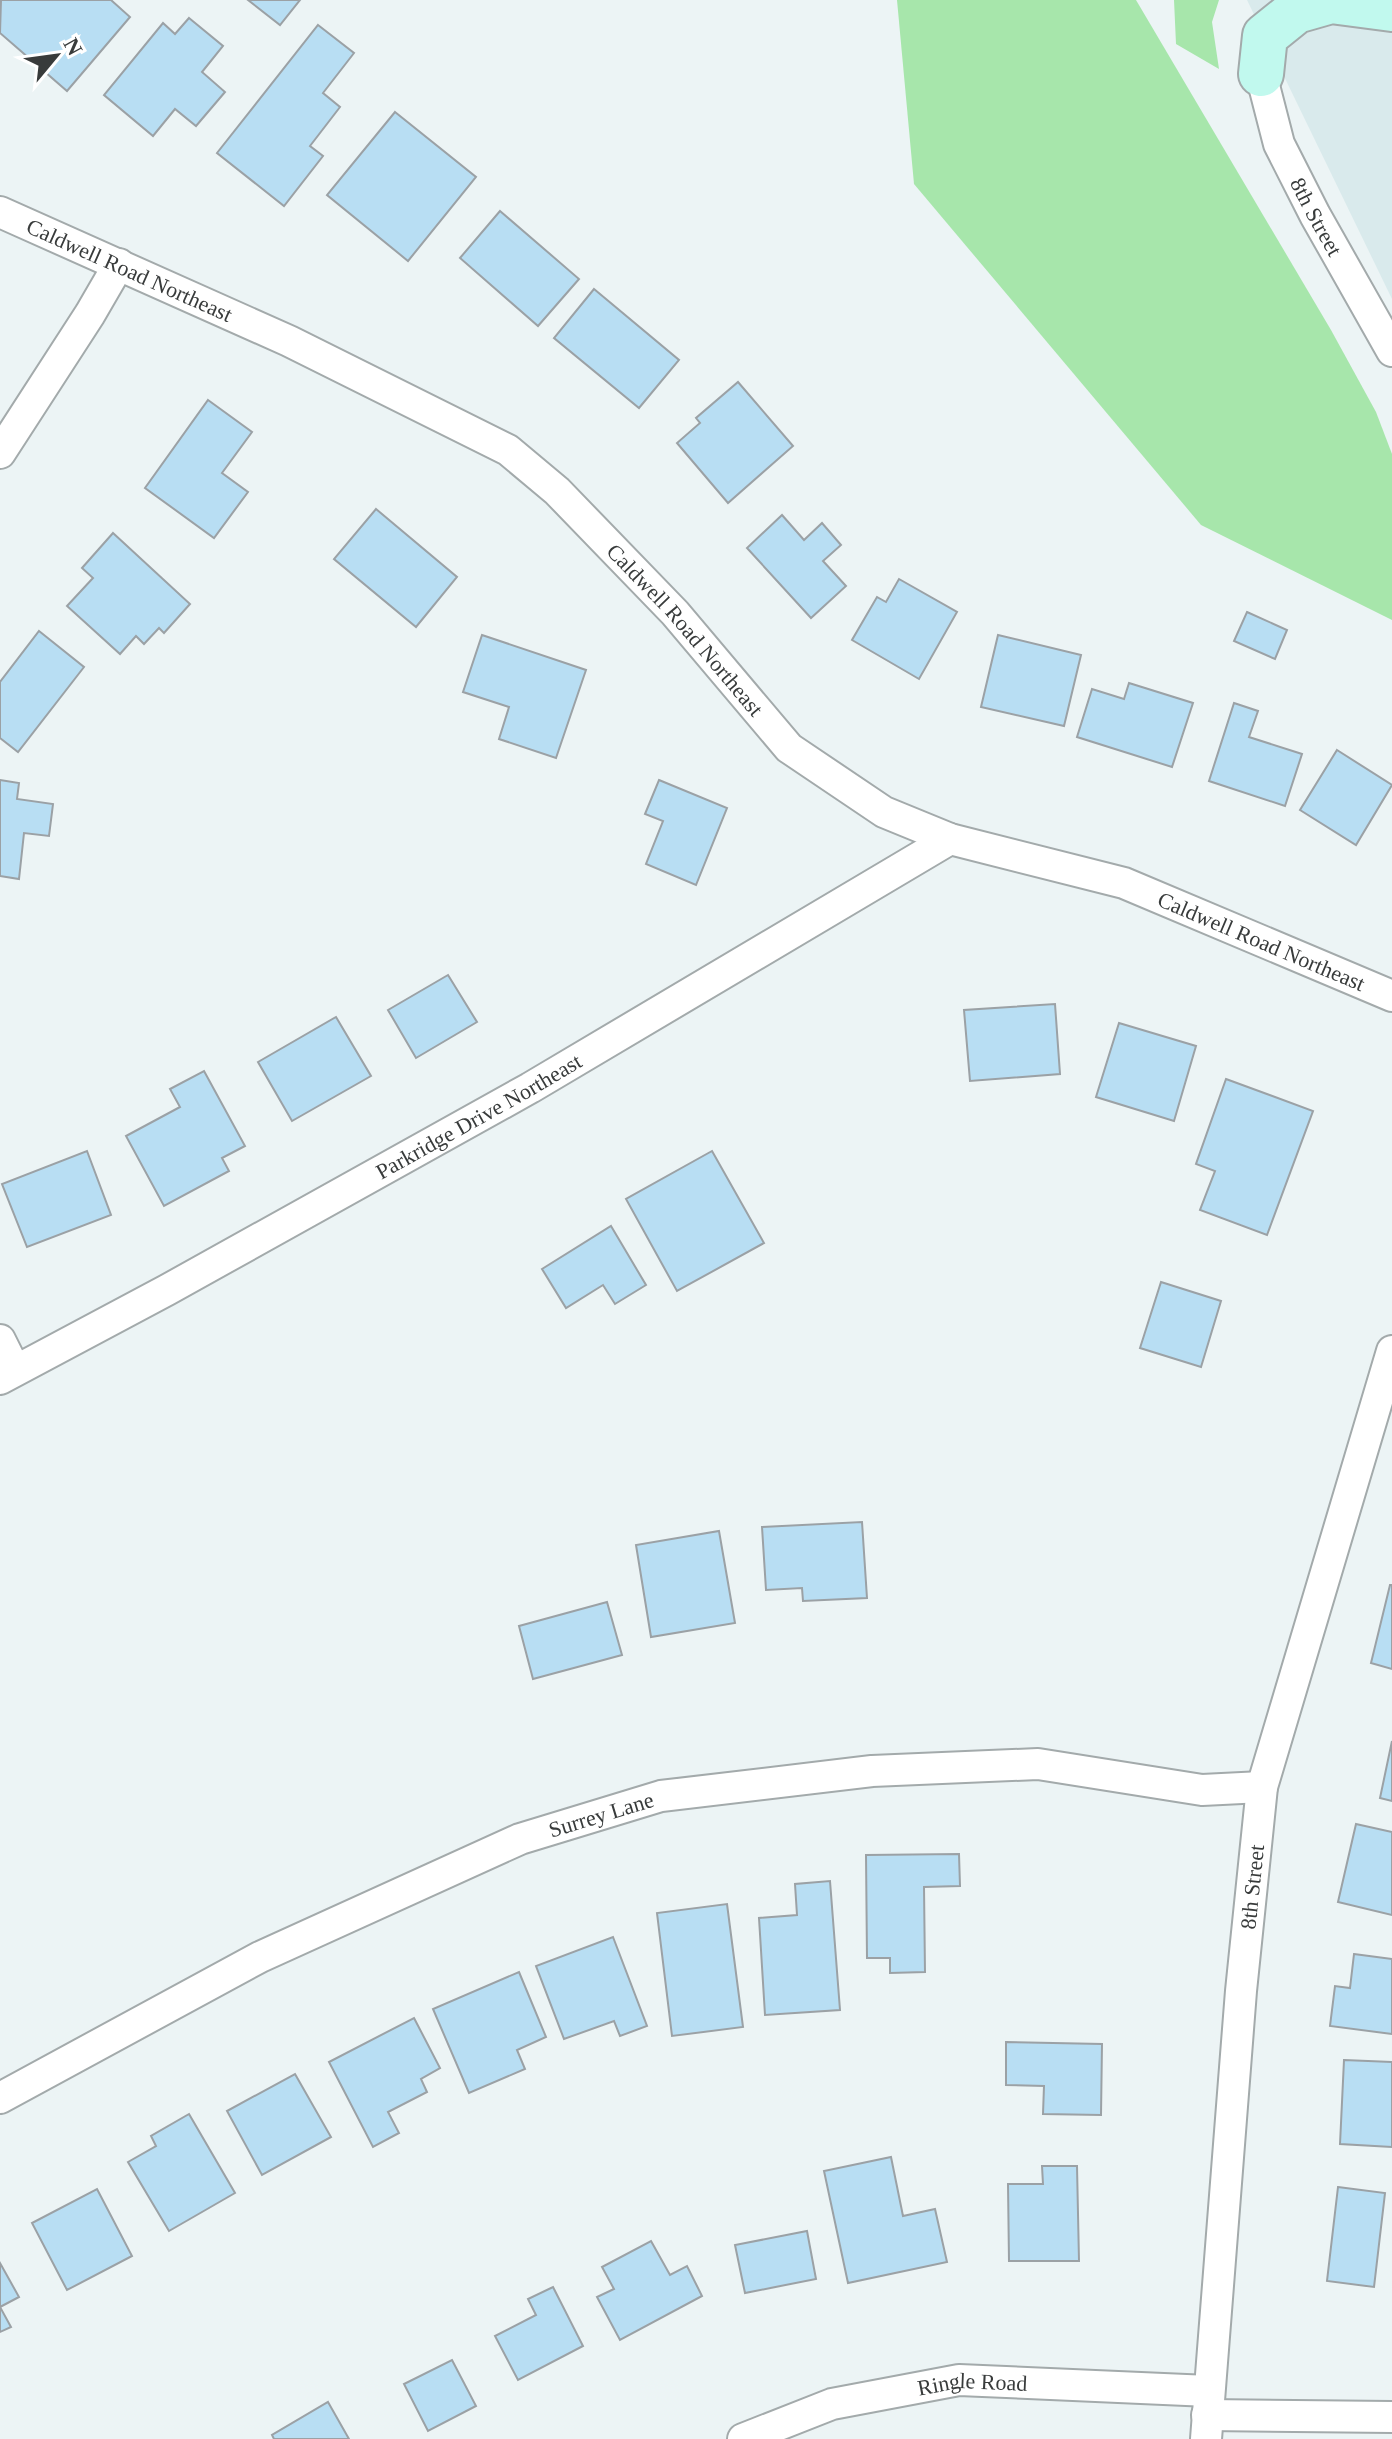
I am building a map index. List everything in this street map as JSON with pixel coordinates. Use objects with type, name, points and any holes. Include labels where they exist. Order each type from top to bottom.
[{"type":"street","points":[[1261,74],[1265,36],[1296,11],[1331,1],[1392,9]]},
{"type":"street","name":"8th Street","points":[[1261,74],[1279,144],[1315,215],[1392,351]]},
{"type":"street","name":"Caldwell Road Northeast","points":[[0,212],[289,341],[508,450],[557,491],[675,613],[789,748],[884,812],[950,839],[1124,883],[1392,996]]},
{"type":"street","points":[[0,453],[119,264]]},
{"type":"street","name":"Parkridge Drive Northeast","points":[[8,1375],[530,1088],[950,839]]},
{"type":"street","points":[[0,1340],[8,1375]]},
{"type":"street","name":"8th Street","points":[[1207,2415],[1241,1991],[1262,1787],[1392,1351]]},
{"type":"street","name":"Surrey Lane","points":[[0,2098],[260,1957],[520,1839],[661,1796],[872,1771],[1038,1764],[1202,1790],[1262,1787]]},
{"type":"street","name":"Ringle Road","points":[[743,2439],[832,2404],[959,2380],[1207,2415],[1392,2417]]},
{"type":"shaded area","points":[[1247,0],[1392,0],[1392,299]]},
{"type":"green space","points":[[897,0],[1136,0],[1376,412],[1392,454],[1392,620],[1201,525],[914,184]]},
{"type":"green space","points":[[1174,0],[1219,0],[1212,22],[1219,69],[1176,44]]},
{"type":"building","points":[[1,0],[111,0],[130,17],[67,91],[0,33]]},
{"type":"building","points":[[248,0],[300,0],[280,25]]},
{"type":"building","points":[[189,18],[223,46],[202,72],[225,92],[196,126],[175,109],[153,136],[104,95],[163,23],[175,34]]},
{"type":"building","points":[[318,25],[354,53],[323,93],[340,107],[310,146],[323,156],[284,206],[217,153]]},
{"type":"building","points":[[395,112],[476,177],[408,261],[327,195]]},
{"type":"building","points":[[500,211],[579,279],[538,326],[460,258]]},
{"type":"building","points":[[594,289],[679,360],[639,408],[554,338]]},
{"type":"building","points":[[738,382],[793,446],[728,503],[677,443],[700,423],[696,418]]},
{"type":"building","points":[[208,400],[252,432],[222,473],[248,492],[214,538],[145,488]]},
{"type":"building","points":[[376,509],[457,577],[416,627],[334,559]]},
{"type":"building","points":[[782,515],[804,540],[822,523],[841,545],[823,561],[846,586],[811,618],[747,548]]},
{"type":"building","points":[[113,533],[190,604],[164,633],[159,628],[144,644],[136,636],[120,654],[67,606],[93,578],[82,568]]},
{"type":"building","points":[[899,579],[957,612],[919,679],[852,640],[877,597],[886,602]]},
{"type":"building","points":[[1247,612],[1287,630],[1275,659],[1234,641]]},
{"type":"building","points":[[39,631],[84,667],[18,752],[0,738],[0,682]]},
{"type":"building","points":[[482,635],[586,670],[556,758],[499,739],[509,707],[463,692]]},
{"type":"building","points":[[998,635],[1081,655],[1064,726],[981,707]]},
{"type":"building","points":[[1129,683],[1193,703],[1172,767],[1077,737],[1092,689],[1124,699]]},
{"type":"building","points":[[1234,703],[1258,711],[1249,737],[1302,754],[1285,806],[1209,781]]},
{"type":"building","points":[[1337,750],[1392,785],[1356,845],[1300,810]]},
{"type":"building","points":[[0,780],[19,783],[17,799],[53,804],[49,836],[24,833],[19,879],[0,876]]},
{"type":"building","points":[[659,780],[727,808],[696,885],[646,864],[663,821],[645,814]]},
{"type":"building","points":[[448,975],[477,1022],[416,1058],[388,1010]]},
{"type":"building","points":[[1055,1004],[1060,1074],[970,1081],[964,1010]]},
{"type":"building","points":[[336,1017],[371,1076],[292,1121],[258,1062]]},
{"type":"building","points":[[1119,1023],[1196,1046],[1174,1121],[1096,1097]]},
{"type":"building","points":[[204,1071],[245,1146],[222,1158],[229,1171],[164,1206],[126,1136],[180,1107],[170,1089]]},
{"type":"building","points":[[1226,1079],[1313,1111],[1267,1235],[1200,1210],[1215,1171],[1196,1164]]},
{"type":"building","points":[[87,1151],[111,1215],[27,1247],[2,1184]]},
{"type":"building","points":[[712,1151],[764,1243],[677,1291],[626,1199]]},
{"type":"building","points":[[611,1226],[646,1285],[615,1304],[603,1285],[566,1308],[542,1269]]},
{"type":"building","points":[[1161,1282],[1221,1301],[1201,1367],[1140,1348]]},
{"type":"building","points":[[862,1522],[867,1598],[803,1601],[802,1588],[766,1590],[762,1527]]},
{"type":"building","points":[[719,1531],[735,1623],[651,1637],[636,1545]]},
{"type":"building","points":[[1392,1585],[1392,1669],[1371,1663]]},
{"type":"building","points":[[607,1602],[622,1655],[533,1679],[519,1626]]},
{"type":"building","points":[[1392,1741],[1392,1801],[1380,1798]]},
{"type":"building","points":[[1356,1824],[1392,1832],[1392,1915],[1338,1902]]},
{"type":"building","points":[[959,1854],[960,1886],[924,1887],[925,1972],[890,1973],[890,1958],[867,1958],[866,1855]]},
{"type":"building","points":[[830,1881],[840,2010],[765,2015],[759,1918],[797,1915],[795,1884]]},
{"type":"building","points":[[727,1904],[743,2027],[672,2036],[657,1913]]},
{"type":"building","points":[[613,1937],[647,2026],[620,2036],[614,2021],[564,2039],[536,1966]]},
{"type":"building","points":[[1354,1954],[1392,1959],[1392,2034],[1330,2026],[1335,1986],[1350,1988]]},
{"type":"building","points":[[519,1972],[546,2037],[517,2050],[525,2069],[469,2093],[433,2009]]},
{"type":"building","points":[[414,2018],[440,2068],[421,2079],[427,2092],[388,2112],[399,2133],[373,2147],[329,2062]]},
{"type":"building","points":[[1006,2042],[1102,2044],[1101,2115],[1043,2114],[1044,2086],[1006,2085]]},
{"type":"building","points":[[1344,2060],[1392,2062],[1392,2147],[1340,2144]]},
{"type":"building","points":[[295,2074],[331,2137],[262,2175],[227,2111]]},
{"type":"building","points":[[189,2114],[235,2193],[169,2231],[128,2162],[156,2146],[151,2136]]},
{"type":"building","points":[[891,2157],[903,2216],[935,2209],[947,2262],[848,2283],[824,2171]]},
{"type":"building","points":[[1042,2166],[1077,2166],[1079,2261],[1009,2261],[1008,2184],[1043,2184]]},
{"type":"building","points":[[1338,2187],[1385,2193],[1374,2287],[1327,2281]]},
{"type":"building","points":[[97,2189],[132,2256],[67,2290],[32,2223]]},
{"type":"building","points":[[807,2231],[816,2279],[745,2293],[735,2245]]},
{"type":"building","points":[[651,2241],[670,2275],[687,2266],[702,2296],[620,2340],[597,2297],[614,2289],[602,2267]]},
{"type":"building","points":[[0,2263],[19,2297],[0,2307]]},
{"type":"building","points":[[553,2287],[583,2346],[518,2380],[495,2336],[536,2315],[528,2299]]},
{"type":"building","points":[[0,2307],[11,2327],[0,2332]]},
{"type":"building","points":[[452,2360],[476,2406],[428,2431],[404,2384]]},
{"type":"building","points":[[328,2402],[349,2439],[274,2439],[272,2435]]}]
